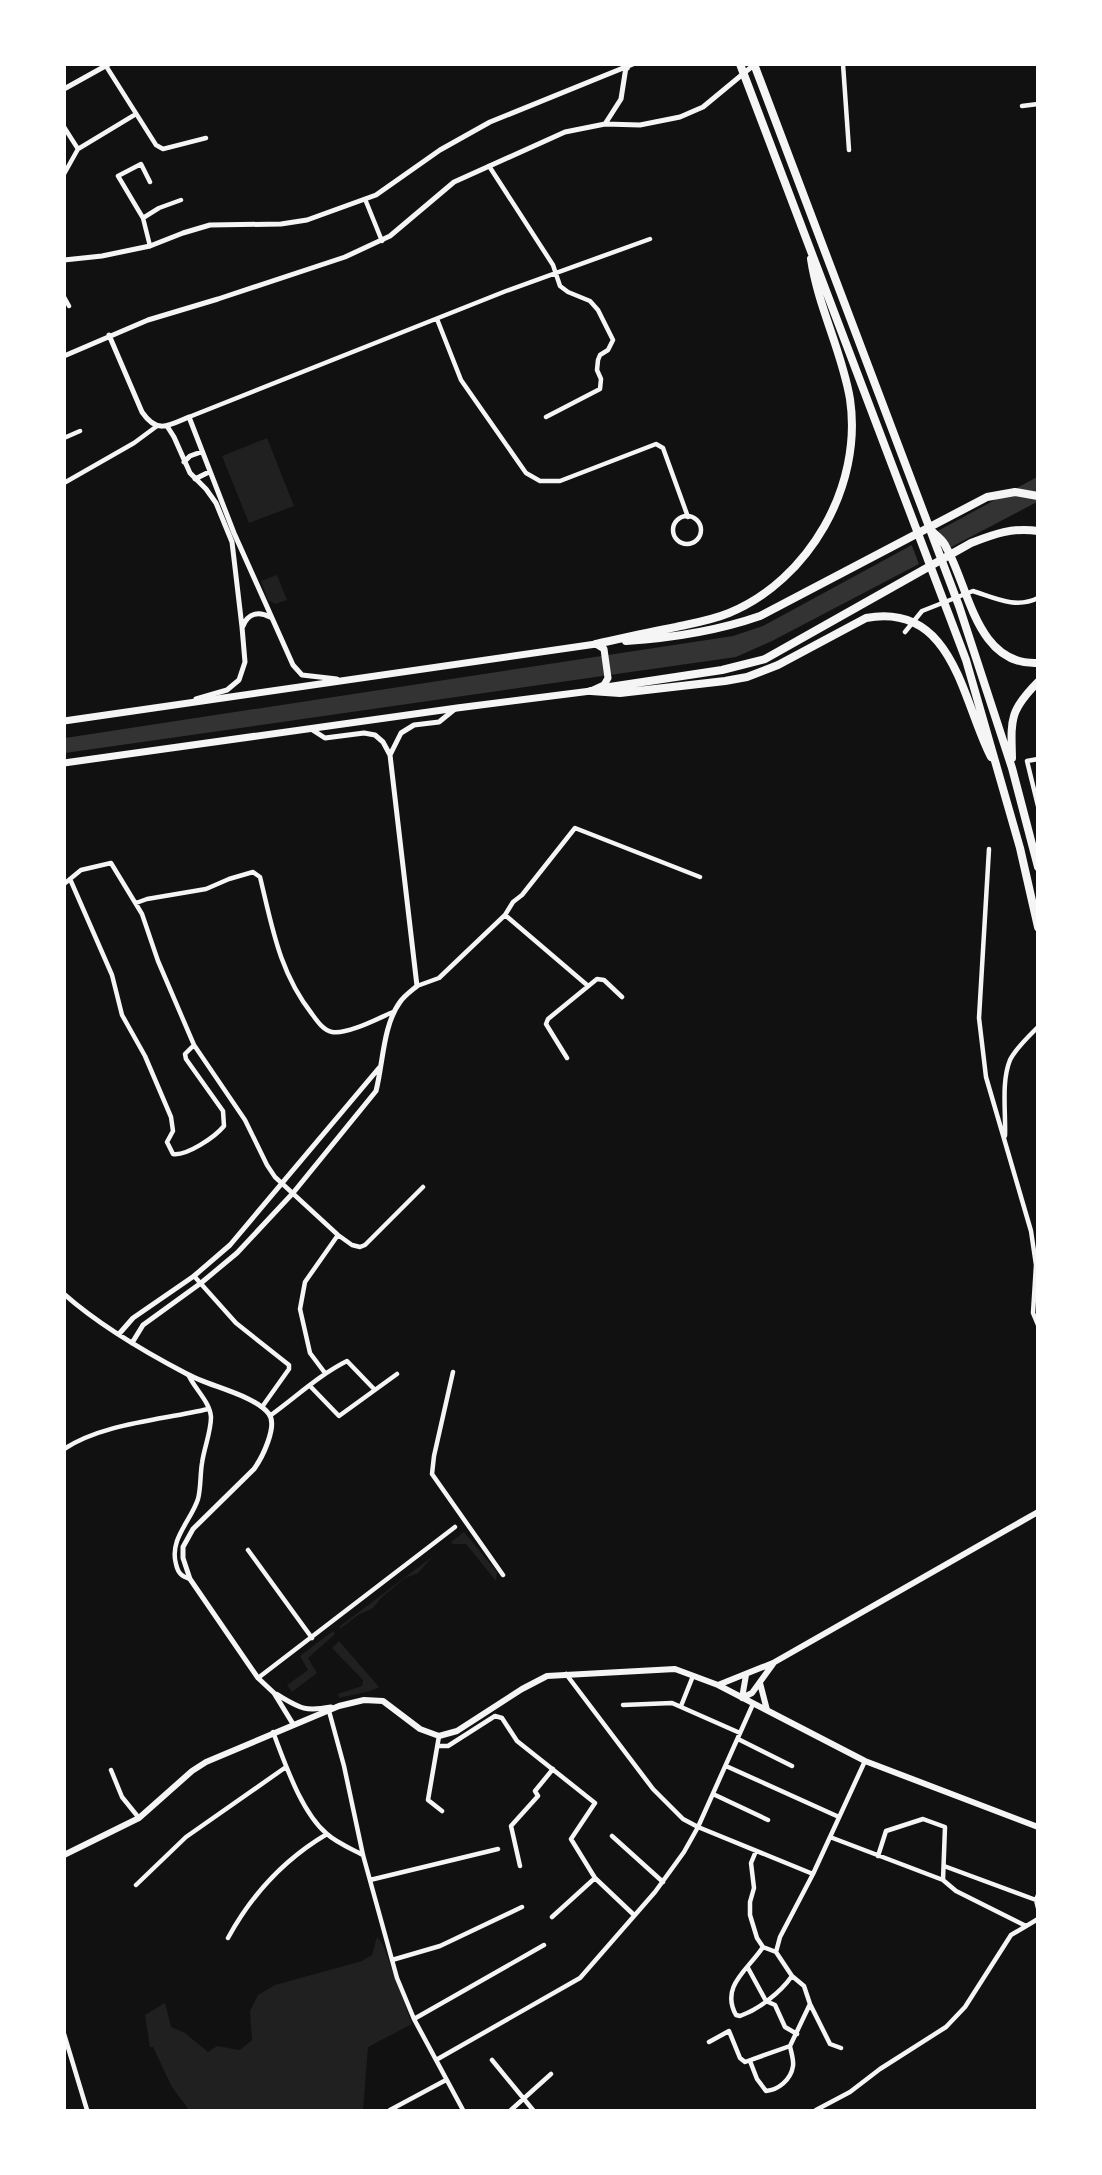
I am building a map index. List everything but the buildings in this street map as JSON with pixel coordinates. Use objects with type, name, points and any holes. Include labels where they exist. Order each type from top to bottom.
[{"type":"highway","points":[[740,64],[966,660],[1028,876],[1038,927]]},
{"type":"highway","points":[[754,64],[959,606],[1012,768],[1038,867]]},
{"type":"highway","points":[[596,644],[726,615],[766,593],[797,564],[816,542],[833,510],[849,459],[852,426],[850,399],[839,356],[813,278],[808,243]]},
{"type":"highway","points":[[596,644],[651,640],[732,626],[760,616],[987,497],[1003,493],[1038,496]]},
{"type":"highway","points":[[591,691],[722,670],[765,658],[971,543],[996,533],[1019,529],[1038,531]]},
{"type":"highway","points":[[932,530],[946,545],[981,631],[998,650],[1028,664],[1038,663]]},
{"type":"highway","points":[[591,691],[620,693],[725,681],[747,676],[778,665],[866,618],[895,617],[920,625],[936,639],[970,701],[986,748],[1000,775]]},
{"type":"highway","points":[[1012,768],[1013,717],[1017,705],[1038,682]]},
{"type":"main road","points":[[64,721],[596,644],[603,647],[605,652],[608,678],[604,685],[591,691],[64,763]]},
{"type":"main road","points":[[718,1685],[773,1663],[1038,1512]]},
{"type":"main road","points":[[742,1698],[752,1693],[773,1663]]},
{"type":"main road","points":[[64,1855],[139,1818],[192,1771],[206,1762],[339,1706],[364,1700],[383,1701],[420,1729],[439,1737],[457,1731],[522,1689],[547,1677],[566,1674],[675,1669],[718,1685],[865,1761],[1038,1827]]},
{"type":"main road","points":[[742,1698],[746,1675]]},
{"type":"main road","points":[[760,1683],[767,1710]]},
{"type":"street","points":[[64,356],[148,320],[345,257],[382,241],[399,230],[448,186],[565,132],[605,124],[640,125],[680,117],[703,107],[754,64]]},
{"type":"street","points":[[843,64],[849,150]]},
{"type":"street","points":[[64,89],[108,65],[136,114],[159,147],[163,149],[206,138]]},
{"type":"street","points":[[605,124],[621,99],[628,65]]},
{"type":"street","points":[[64,260],[102,256],[150,246],[210,225],[281,224],[307,220],[376,195],[440,150],[490,122],[628,65]]},
{"type":"street","points":[[1022,106],[1038,104]]},
{"type":"street","points":[[64,174],[78,149],[136,114]]},
{"type":"street","points":[[64,128],[78,149]]},
{"type":"street","points":[[150,182],[141,164],[118,176],[143,218],[150,246]]},
{"type":"street","points":[[489,166],[553,266],[558,282],[564,289],[590,301],[598,309],[613,340],[608,350],[600,355],[598,360],[600,389],[546,417]]},
{"type":"street","points":[[365,199],[382,241]]},
{"type":"street","points":[[143,218],[159,208],[181,200]]},
{"type":"street","points":[[110,335],[148,422],[157,426],[167,426],[650,239]]},
{"type":"street","points":[[64,297],[69,306]]},
{"type":"street","points":[[437,320],[461,380],[526,473],[540,481],[560,481],[656,444],[663,448],[688,517],[697,521],[700,529],[695,541],[687,544],[675,538],[673,527],[679,519],[688,517]]},
{"type":"street","points":[[189,417],[209,472],[270,617],[297,671],[309,677],[352,680]]},
{"type":"street","points":[[64,483],[134,443],[157,426]]},
{"type":"street","points":[[167,426],[184,462],[216,503],[232,542],[245,662],[239,680],[227,690],[180,705]]},
{"type":"street","points":[[64,438],[80,430]]},
{"type":"street","points":[[184,462],[190,456],[201,452]]},
{"type":"street","points":[[195,479],[209,472]]},
{"type":"street","points":[[905,632],[922,611],[974,591],[1008,603],[1029,602],[1038,598]]},
{"type":"street","points":[[242,627],[245,621],[255,614],[260,613],[270,617]]},
{"type":"street","points":[[390,755],[401,734],[414,725],[439,722],[457,708]]},
{"type":"street","points":[[311,729],[325,738],[364,733],[375,735],[383,742],[390,755],[417,986]]},
{"type":"street","points":[[1038,759],[1027,761],[1038,806]]},
{"type":"street","points":[[132,1342],[143,1325],[201,1283],[237,1253],[293,1193],[376,1091],[379,1068],[393,1012],[401,1000],[417,986],[439,978],[505,915],[513,902],[522,895],[574,828],[700,876]]},
{"type":"street","points":[[988,849],[979,1018],[986,1077],[1031,1231],[1036,1265],[1033,1313],[1038,1325]]},
{"type":"street","points":[[64,884],[81,870],[111,863],[142,914],[158,961],[194,1045],[244,1120],[267,1165],[338,1235],[352,1245],[360,1247],[365,1245],[423,1187]]},
{"type":"street","points":[[136,903],[206,889],[228,879],[256,873],[260,877],[278,953],[292,987],[325,1029],[333,1032],[346,1030],[393,1012]]},
{"type":"street","points":[[70,879],[112,975],[122,1015],[145,1056],[171,1117],[173,1131],[167,1142],[173,1154],[181,1155],[218,1134],[224,1126],[223,1111],[186,1059],[185,1054],[194,1045]]},
{"type":"street","points":[[505,915],[587,986]]},
{"type":"street","points":[[567,1058],[546,1024],[548,1019],[597,979],[604,980],[622,997]]},
{"type":"street","points":[[1004,1142],[1005,1086],[1010,1061],[1021,1044],[1036,1028]]},
{"type":"street","points":[[118,1334],[134,1318],[194,1276],[230,1245],[379,1068]]},
{"type":"street","points":[[325,1372],[310,1353],[300,1309],[305,1282],[338,1235]]},
{"type":"street","points":[[194,1276],[236,1323],[289,1365],[289,1369],[262,1407]]},
{"type":"street","points":[[64,1294],[118,1334],[189,1376],[239,1395],[262,1407],[271,1415],[272,1424],[262,1457],[254,1469],[193,1529],[183,1547],[183,1558],[190,1579],[258,1678],[274,1693],[297,1706],[312,1710],[339,1706]]},
{"type":"street","points":[[271,1415],[325,1372],[347,1361],[374,1389]]},
{"type":"street","points":[[453,1372],[432,1474],[503,1575]]},
{"type":"street","points":[[310,1386],[339,1416],[397,1374]]},
{"type":"street","points":[[189,1376],[211,1416],[199,1496],[179,1534],[175,1547],[174,1558],[177,1571],[182,1577],[190,1579]]},
{"type":"street","points":[[64,1449],[80,1439],[112,1429],[208,1409]]},
{"type":"street","points":[[258,1678],[455,1527]]},
{"type":"street","points":[[248,1550],[312,1638]]},
{"type":"street","points":[[566,1674],[653,1789],[683,1819],[813,1874]]},
{"type":"street","points":[[681,1707],[693,1676]]},
{"type":"street","points":[[274,1693],[293,1724]]},
{"type":"street","points":[[623,1705],[672,1702],[740,1733]]},
{"type":"street","points":[[436,2060],[580,1978],[663,1882],[684,1852],[698,1827],[753,1704]]},
{"type":"street","points":[[328,1711],[344,1766],[363,1856],[392,1960],[414,2019],[463,2110]]},
{"type":"street","points":[[439,1746],[448,1746],[495,1716],[502,1718],[517,1741],[595,1803],[571,1839],[595,1878],[634,1915]]},
{"type":"street","points":[[273,1732],[286,1767],[308,1810],[327,1834],[363,1856]]},
{"type":"street","points":[[439,1737],[428,1800],[442,1811]]},
{"type":"street","points":[[738,1739],[792,1766]]},
{"type":"street","points":[[776,1952],[780,1936],[813,1874],[865,1761]]},
{"type":"street","points":[[726,1766],[839,1817]]},
{"type":"street","points":[[136,1885],[186,1836],[286,1767]]},
{"type":"street","points":[[520,1866],[511,1826],[538,1796],[535,1791],[553,1769]]},
{"type":"street","points":[[111,1770],[122,1797],[139,1818]]},
{"type":"street","points":[[713,1794],[768,1820]]},
{"type":"street","points":[[878,1856],[886,1832],[923,1820],[945,1827],[943,1880]]},
{"type":"street","points":[[228,1938],[241,1913],[274,1873],[305,1847],[327,1834]]},
{"type":"street","points":[[612,1836],[663,1882]]},
{"type":"street","points":[[830,1837],[943,1880],[956,1891],[1026,1926]]},
{"type":"street","points":[[370,1880],[498,1849]]},
{"type":"street","points":[[756,1851],[751,1863],[754,1888],[750,1902],[750,1915],[757,1938],[763,1947],[776,1952],[792,1976],[804,1986],[810,2004],[830,2044],[841,2048]]},
{"type":"street","points":[[944,1866],[1037,1898],[1038,1908]]},
{"type":"street","points":[[552,1917],[595,1878]]},
{"type":"street","points":[[392,1960],[440,1946],[522,1907]]},
{"type":"street","points":[[816,2110],[849,2092],[880,2069],[946,2027],[965,2007],[1011,1935],[1038,1919]]},
{"type":"street","points":[[414,2019],[544,1945]]},
{"type":"street","points":[[763,1947],[733,1985],[731,2001],[736,2015],[740,2016],[757,2009],[781,1990],[792,1976]]},
{"type":"street","points":[[748,1968],[766,2001],[775,2005],[785,2027],[797,2034]]},
{"type":"street","points":[[750,2061],[757,2079],[766,2091],[774,2090],[784,2084],[793,2067],[790,2046],[810,2004]]},
{"type":"street","points":[[709,2042],[729,2031],[740,2058],[745,2062],[790,2046]]},
{"type":"street","points":[[64,2034],[87,2110]]},
{"type":"street","points":[[492,2060],[534,2110]]},
{"type":"street","points":[[511,2110],[552,2074]]},
{"type":"street","points":[[390,2110],[446,2080]]},
{"type":"shaded area","points":[[267,438],[294,506],[249,523],[222,456]]},
{"type":"shaded area","points":[[1037,477],[1037,502],[772,641],[736,657],[65,753],[65,738],[733,636],[763,626]]},
{"type":"shaded area","points":[[277,575],[287,600],[275,604],[268,600],[261,581]]},
{"type":"shaded area","points":[[464,1532],[497,1572],[496,1581],[466,1544],[451,1542]]},
{"type":"shaded area","points":[[432,1557],[418,1573],[405,1578],[382,1597],[373,1608],[358,1615],[341,1628],[339,1627]]},
{"type":"shaded area","points":[[333,1631],[335,1634],[308,1658],[317,1673],[292,1692],[287,1685],[308,1670],[300,1656]]},
{"type":"shaded area","points":[[339,1641],[379,1687],[339,1698],[338,1694],[362,1686],[363,1680],[332,1648]]},
{"type":"shaded area","points":[[377,1937],[383,1945],[412,2024],[368,2047],[363,2110],[189,2110],[172,2087],[153,2047],[150,2047],[145,2015],[165,2003],[171,2027],[185,2033],[208,2052],[217,2046],[240,2050],[252,2040],[250,2011],[258,1995],[275,1985],[362,1961],[372,1955]]},
{"type":"pier","points":[[933,531],[942,555],[920,567],[911,543]]}]
